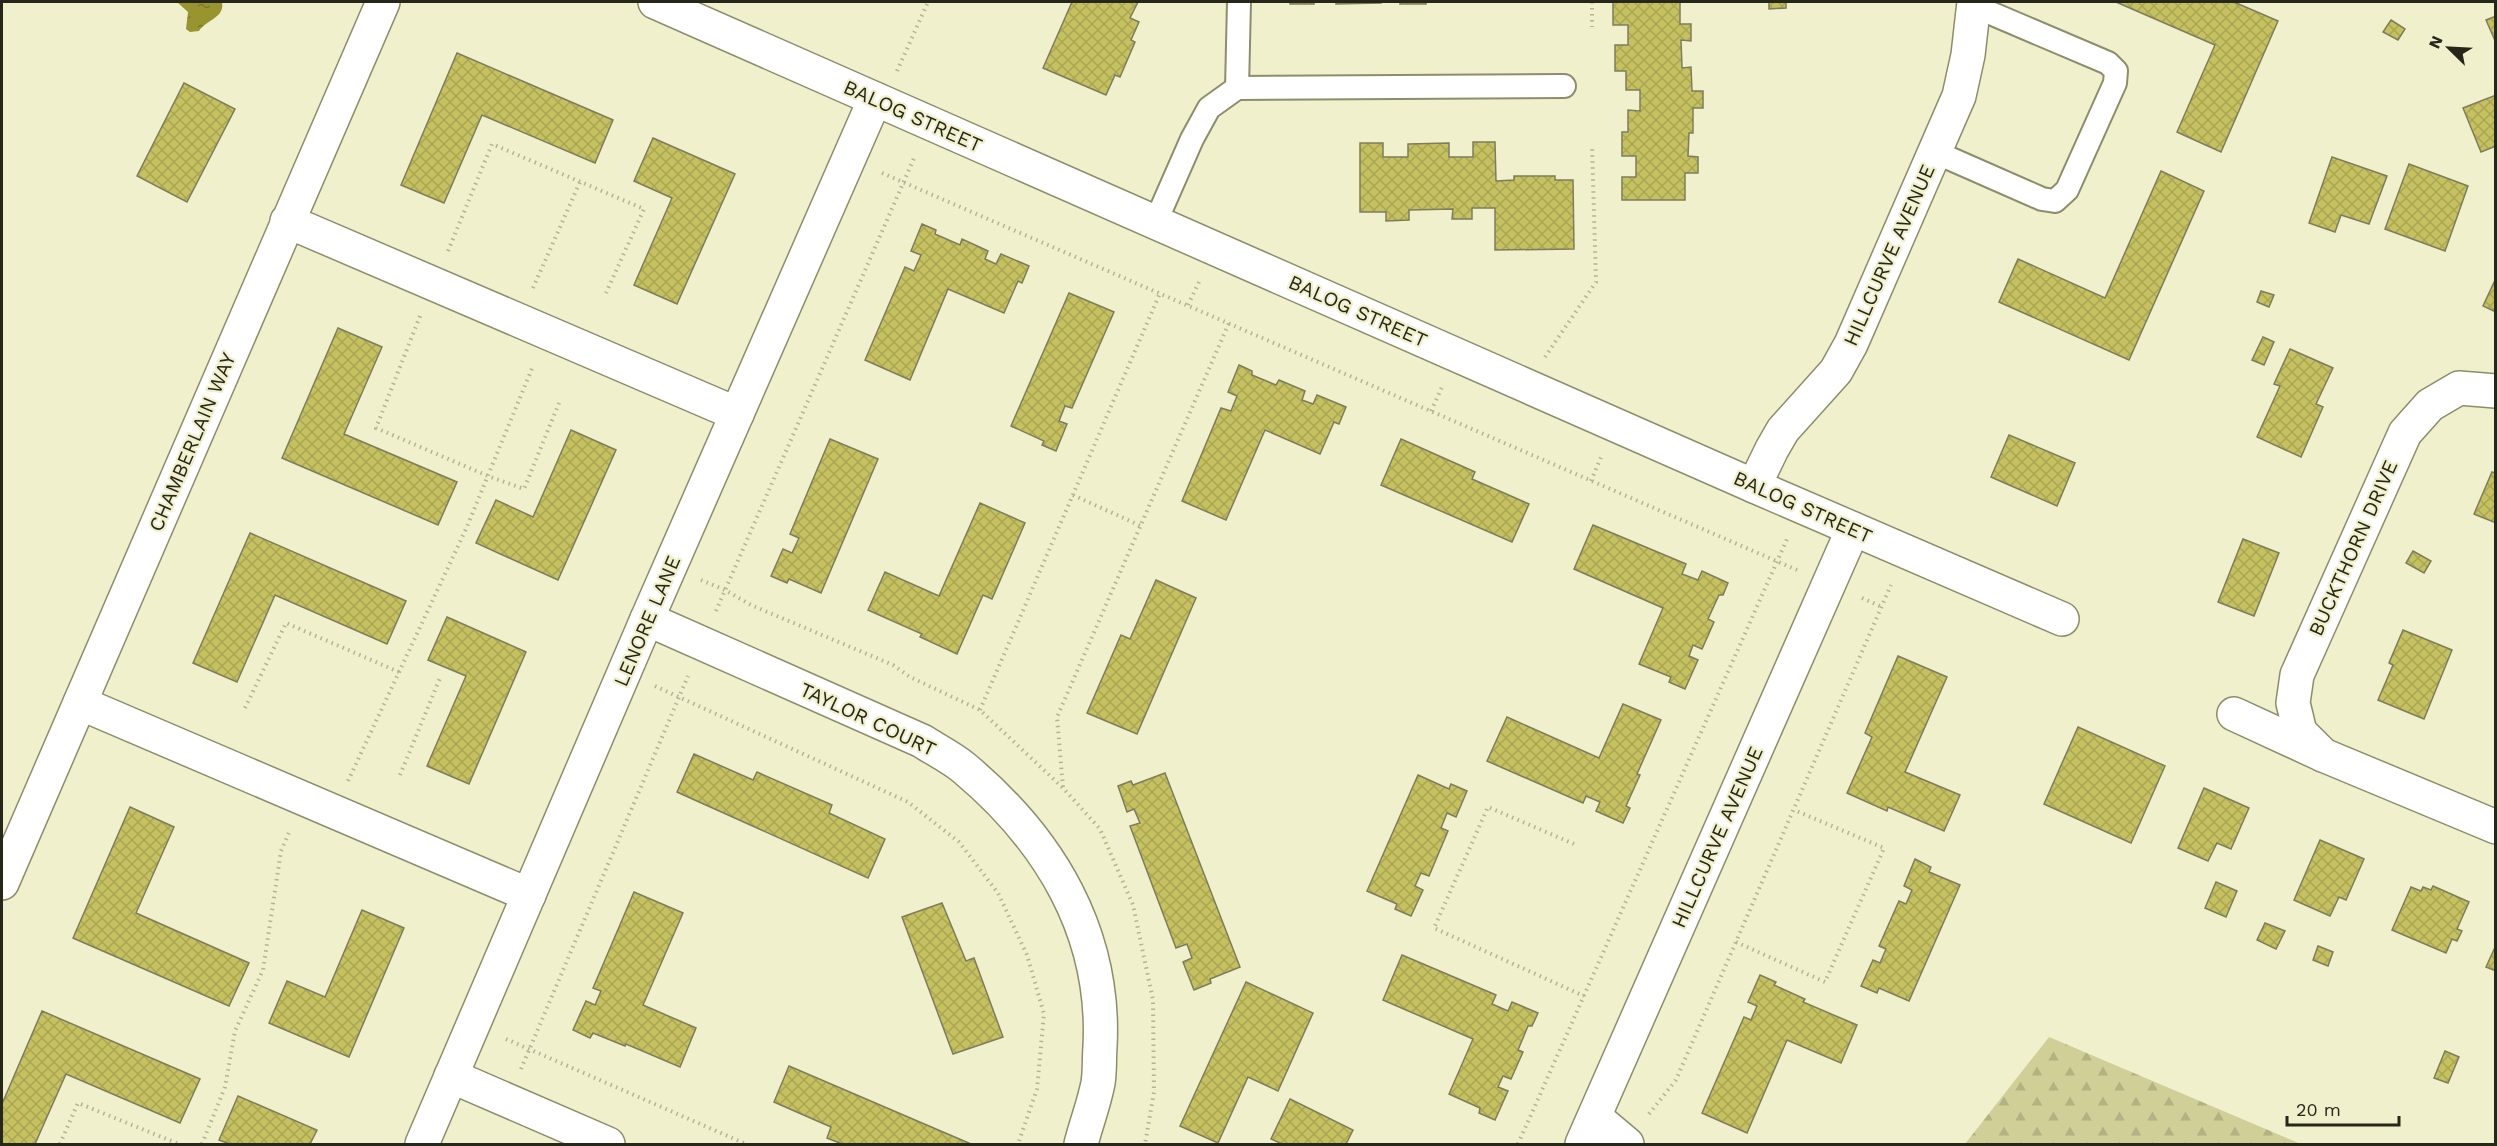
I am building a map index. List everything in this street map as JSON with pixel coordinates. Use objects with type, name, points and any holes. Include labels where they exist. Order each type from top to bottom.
[{"type":"street","name":"CHAMBERLAIN WAY","points":[[2,884],[382,2]]},
{"type":"street","name":"BALOG STREET","points":[[655,2],[1852,529],[2062,619]]},
{"type":"street","name":"HILLCURVE AVENUE","points":[[1754,486],[1783,430],[1836,371],[1851,344],[1959,96],[1968,55],[1974,4]]},
{"type":"street","name":"LENORE LANE","points":[[422,1144],[647,619],[875,99]]},
{"type":"street","points":[[287,221],[737,414]]},
{"type":"street","name":"BUCKTHORN DRIVE","points":[[2323,755],[2300,732],[2293,703],[2297,675],[2404,433],[2430,405],[2458,388],[2494,390]]},
{"type":"street","name":"HILLCURVE AVENUE","points":[[1588,1131],[1852,529]]},
{"type":"street","name":"TAYLOR COURT","points":[[647,619],[922,741],[963,767],[1004,805],[1040,848],[1074,903],[1093,955],[1102,1013],[1098,1083],[1081,1144]]},
{"type":"street","points":[[80,703],[529,895]]},
{"type":"street","points":[[2234,714],[2323,755],[2496,827]]},
{"type":"street","points":[[451,1076],[608,1144]]},
{"type":"street","points":[[1588,1131],[1626,1144]]},
{"type":"lane","points":[[1237,88],[1239,2]]},
{"type":"lane","points":[[1935,152],[2042,200],[2055,201],[2067,190],[2115,83],[2116,71],[2108,63],[1974,4]]},
{"type":"lane","points":[[1156,221],[1192,139],[1209,108],[1237,88],[1564,86]]},
{"type":"path","points":[[507,1100],[701,643],[917,153],[897,71],[928,2]]},
{"type":"path","points":[[1592,2],[1592,27]]},
{"type":"path","points":[[1526,385],[1596,282],[1592,145]]},
{"type":"path","points":[[848,158],[1882,607]]},
{"type":"path","points":[[334,812],[466,529],[580,182]]},
{"type":"path","points":[[980,710],[1160,293]]},
{"type":"path","points":[[1063,788],[1057,717],[1230,323]]},
{"type":"path","points":[[1073,495],[1141,526]]},
{"type":"path","points":[[1518,1144],[1802,506]]},
{"type":"path","points":[[1626,1144],[1676,1080],[1906,552]]},
{"type":"path","points":[[245,708],[286,622],[399,672]]},
{"type":"path","points":[[625,672],[908,802],[959,842],[998,893],[1027,955],[1044,1014],[1037,1089],[1018,1144]]},
{"type":"path","points":[[400,775],[440,678]]},
{"type":"path","points":[[202,1144],[225,1087],[235,1031],[263,970],[281,851],[304,799]]},
{"type":"path","points":[[1574,844],[1488,807],[1434,928],[1584,996]]},
{"type":"path","points":[[1736,942],[1825,982],[1848,930],[1884,848],[1794,810]]},
{"type":"path","points":[[474,1024],[746,1144]]},
{"type":"path","points":[[60,1144],[78,1103],[178,1144]]},
{"type":"green space","points":[[2049,1037],[2301,1144],[1965,1144]]},
{"type":"water","points":[[177,2],[222,2],[222,7],[221,12],[199,31],[190,32],[186,29],[188,12]]},
{"type":"building","points":[[1072,2],[1138,2],[1130,18],[1139,22],[1131,40],[1135,42],[1120,77],[1115,75],[1106,95],[1043,68]]},
{"type":"building","points":[[1290,2],[1314,2],[1314,4],[1290,4]]},
{"type":"building","points":[[1336,2],[1381,2],[1381,3],[1336,4]]},
{"type":"building","points":[[1400,2],[1426,2],[1426,4],[1400,4]]},
{"type":"building","points":[[1613,2],[1680,2],[1680,24],[1691,24],[1691,41],[1681,40],[1682,68],[1691,67],[1692,91],[1703,91],[1703,108],[1693,108],[1693,133],[1689,133],[1688,156],[1698,157],[1698,173],[1685,173],[1685,200],[1622,200],[1622,177],[1636,177],[1636,156],[1622,156],[1622,132],[1628,132],[1628,110],[1640,111],[1640,90],[1626,90],[1626,71],[1615,71],[1615,45],[1628,45],[1628,25],[1613,25]]},
{"type":"building","points":[[1769,2],[1786,2],[1786,8],[1769,9]]},
{"type":"building","points":[[2116,2],[2234,2],[2278,21],[2221,152],[2177,132],[2215,45]]},
{"type":"building","points":[[2496,16],[2496,43],[2486,20]]},
{"type":"building","points":[[2391,20],[2405,29],[2398,40],[2383,32]]},
{"type":"building","points":[[457,53],[613,120],[595,163],[482,115],[444,203],[401,185]]},
{"type":"building","points":[[184,83],[235,109],[187,202],[137,176]]},
{"type":"building","points":[[2496,95],[2496,146],[2481,152],[2463,108]]},
{"type":"building","points":[[653,138],[735,174],[677,304],[634,285],[672,198],[634,181]]},
{"type":"building","points":[[1473,142],[1495,142],[1496,181],[1514,180],[1514,176],[1555,176],[1555,180],[1573,180],[1574,249],[1495,250],[1495,208],[1472,208],[1472,219],[1452,219],[1453,209],[1409,210],[1409,220],[1386,221],[1386,212],[1360,212],[1360,143],[1383,143],[1383,157],[1408,157],[1408,144],[1449,143],[1449,157],[1473,157]]},
{"type":"building","points":[[2332,157],[2387,176],[2369,224],[2341,215],[2335,232],[2309,223]]},
{"type":"building","points":[[2409,164],[2468,186],[2445,251],[2385,229]]},
{"type":"building","points":[[2161,171],[2204,191],[2129,360],[1999,302],[2018,259],[2105,298]]},
{"type":"building","points":[[922,224],[936,230],[935,234],[960,245],[962,239],[988,251],[985,259],[996,264],[1001,254],[1029,266],[1022,283],[1018,281],[1004,313],[948,289],[910,380],[865,360],[905,267],[914,271],[921,255],[911,251]]},
{"type":"building","points":[[2496,278],[2496,312],[2483,306]]},
{"type":"building","points":[[2261,291],[2274,295],[2269,307],[2257,302]]},
{"type":"building","points":[[1069,293],[1114,312],[1072,408],[1065,406],[1059,421],[1067,424],[1056,451],[1042,445],[1044,441],[1011,426]]},
{"type":"building","points":[[338,328],[382,347],[344,434],[457,482],[438,525],[282,458]]},
{"type":"building","points":[[2263,337],[2274,342],[2264,365],[2252,360]]},
{"type":"building","points":[[2290,349],[2333,368],[2316,404],[2323,407],[2301,457],[2257,437],[2280,386],[2274,384]]},
{"type":"building","points":[[1239,365],[1252,371],[1252,375],[1276,385],[1279,380],[1305,391],[1302,400],[1313,404],[1317,395],[1346,407],[1339,424],[1334,422],[1320,454],[1265,430],[1226,520],[1182,501],[1221,408],[1231,411],[1237,396],[1228,392]]},
{"type":"building","points":[[571,430],[616,450],[558,580],[476,543],[496,500],[533,517]]},
{"type":"building","points":[[2009,435],[2075,463],[2057,506],[1991,477]]},
{"type":"building","points":[[830,439],[878,459],[821,593],[789,579],[787,583],[771,576],[783,549],[792,553],[799,538],[790,534]]},
{"type":"building","points":[[1401,439],[1475,472],[1472,479],[1529,504],[1512,542],[1381,485]]},
{"type":"building","points":[[2492,472],[2496,473],[2496,523],[2474,514]]},
{"type":"building","points":[[980,503],[1025,523],[992,599],[983,595],[957,654],[920,637],[922,634],[868,610],[885,572],[939,596]]},
{"type":"building","points":[[1593,525],[1686,564],[1682,574],[1698,580],[1702,571],[1728,583],[1723,595],[1719,595],[1708,619],[1714,622],[1702,649],[1693,645],[1689,656],[1698,660],[1685,689],[1669,682],[1671,677],[1639,664],[1663,608],[1574,569]]},
{"type":"building","points":[[250,533],[406,601],[387,644],[275,595],[237,682],[193,663]]},
{"type":"building","points":[[2243,539],[2279,553],[2254,616],[2218,602]]},
{"type":"building","points":[[2413,551],[2431,561],[2424,573],[2406,563]]},
{"type":"building","points":[[1156,580],[1196,598],[1137,734],[1087,713],[1121,635],[1130,639]]},
{"type":"building","points":[[447,617],[526,652],[469,784],[427,766],[466,676],[428,660]]},
{"type":"building","points":[[2403,630],[2452,650],[2424,719],[2378,700],[2393,665],[2389,663]]},
{"type":"building","points":[[1898,656],[1947,677],[1905,772],[1960,795],[1944,831],[1888,807],[1887,811],[1847,793],[1872,737],[1865,733]]},
{"type":"building","points":[[1623,704],[1661,720],[1637,774],[1640,775],[1626,806],[1630,808],[1623,823],[1596,811],[1600,802],[1586,796],[1583,803],[1487,761],[1507,717],[1599,758]]},
{"type":"building","points":[[2078,727],[2165,766],[2131,843],[2044,804]]},
{"type":"building","points":[[694,754],[753,780],[757,772],[832,805],[829,813],[885,839],[868,878],[677,792]]},
{"type":"building","points":[[1165,773],[1240,967],[1210,979],[1211,983],[1194,990],[1183,962],[1192,958],[1187,944],[1176,948],[1130,826],[1140,823],[1134,809],[1127,812],[1118,786],[1131,781],[1133,785]]},
{"type":"building","points":[[1418,775],[1449,789],[1451,784],[1467,791],[1456,817],[1447,813],[1441,828],[1448,831],[1429,876],[1421,873],[1415,886],[1423,890],[1411,916],[1395,909],[1397,904],[1367,891]]},
{"type":"building","points":[[2204,788],[2249,808],[2231,849],[2217,843],[2208,861],[2178,848]]},
{"type":"building","points":[[130,807],[174,827],[136,913],[249,963],[229,1006],[73,938]]},
{"type":"building","points":[[2320,840],[2364,859],[2346,900],[2339,897],[2330,916],[2294,900]]},
{"type":"building","points":[[1915,859],[1931,867],[1929,872],[1960,885],[1909,1001],[1879,988],[1877,993],[1861,986],[1873,960],[1880,963],[1886,949],[1879,946],[1899,901],[1906,904],[1912,890],[1904,886]]},
{"type":"building","points":[[2216,882],[2237,891],[2226,917],[2205,908]]},
{"type":"building","points":[[2433,886],[2469,902],[2457,929],[2462,931],[2457,941],[2452,939],[2446,953],[2392,930],[2411,887],[2421,891],[2423,887],[2431,890]]},
{"type":"building","points":[[634,892],[683,913],[643,1005],[696,1028],[680,1067],[626,1044],[625,1046],[593,1033],[590,1038],[573,1030],[586,1001],[595,1005],[601,991],[593,988]]},
{"type":"building","points":[[942,903],[966,961],[974,958],[1003,1037],[953,1054],[902,917]]},
{"type":"building","points":[[362,910],[404,928],[349,1057],[269,1023],[287,981],[325,997]]},
{"type":"building","points":[[2265,923],[2285,931],[2276,949],[2257,940]]},
{"type":"building","points":[[2496,945],[2496,971],[2486,967]]},
{"type":"building","points":[[2318,946],[2333,952],[2328,966],[2313,960]]},
{"type":"building","points":[[1402,955],[1496,995],[1492,1004],[1508,1011],[1512,1002],[1538,1013],[1532,1026],[1528,1026],[1518,1050],[1523,1052],[1511,1079],[1503,1076],[1498,1087],[1508,1091],[1495,1120],[1479,1113],[1480,1108],[1449,1094],[1473,1039],[1383,1000]]},
{"type":"building","points":[[1760,975],[1776,982],[1774,985],[1805,999],[1803,1002],[1857,1025],[1841,1063],[1787,1040],[1747,1133],[1702,1113],[1744,1017],[1751,1020],[1757,1006],[1748,1002]]},
{"type":"building","points":[[1246,982],[1313,1013],[1278,1091],[1248,1077],[1218,1143],[1180,1126]]},
{"type":"building","points":[[42,1011],[200,1079],[180,1123],[66,1074],[35,1144],[2,1144],[2,1104]]},
{"type":"building","points":[[2445,1051],[2459,1057],[2448,1083],[2434,1078]]},
{"type":"building","points":[[789,1066],[971,1144],[842,1144],[827,1138],[831,1127],[774,1102]]},
{"type":"building","points":[[238,1096],[317,1130],[310,1144],[230,1144],[219,1140]]},
{"type":"building","points":[[1290,1099],[1353,1130],[1346,1144],[1282,1144],[1271,1139]]}]
